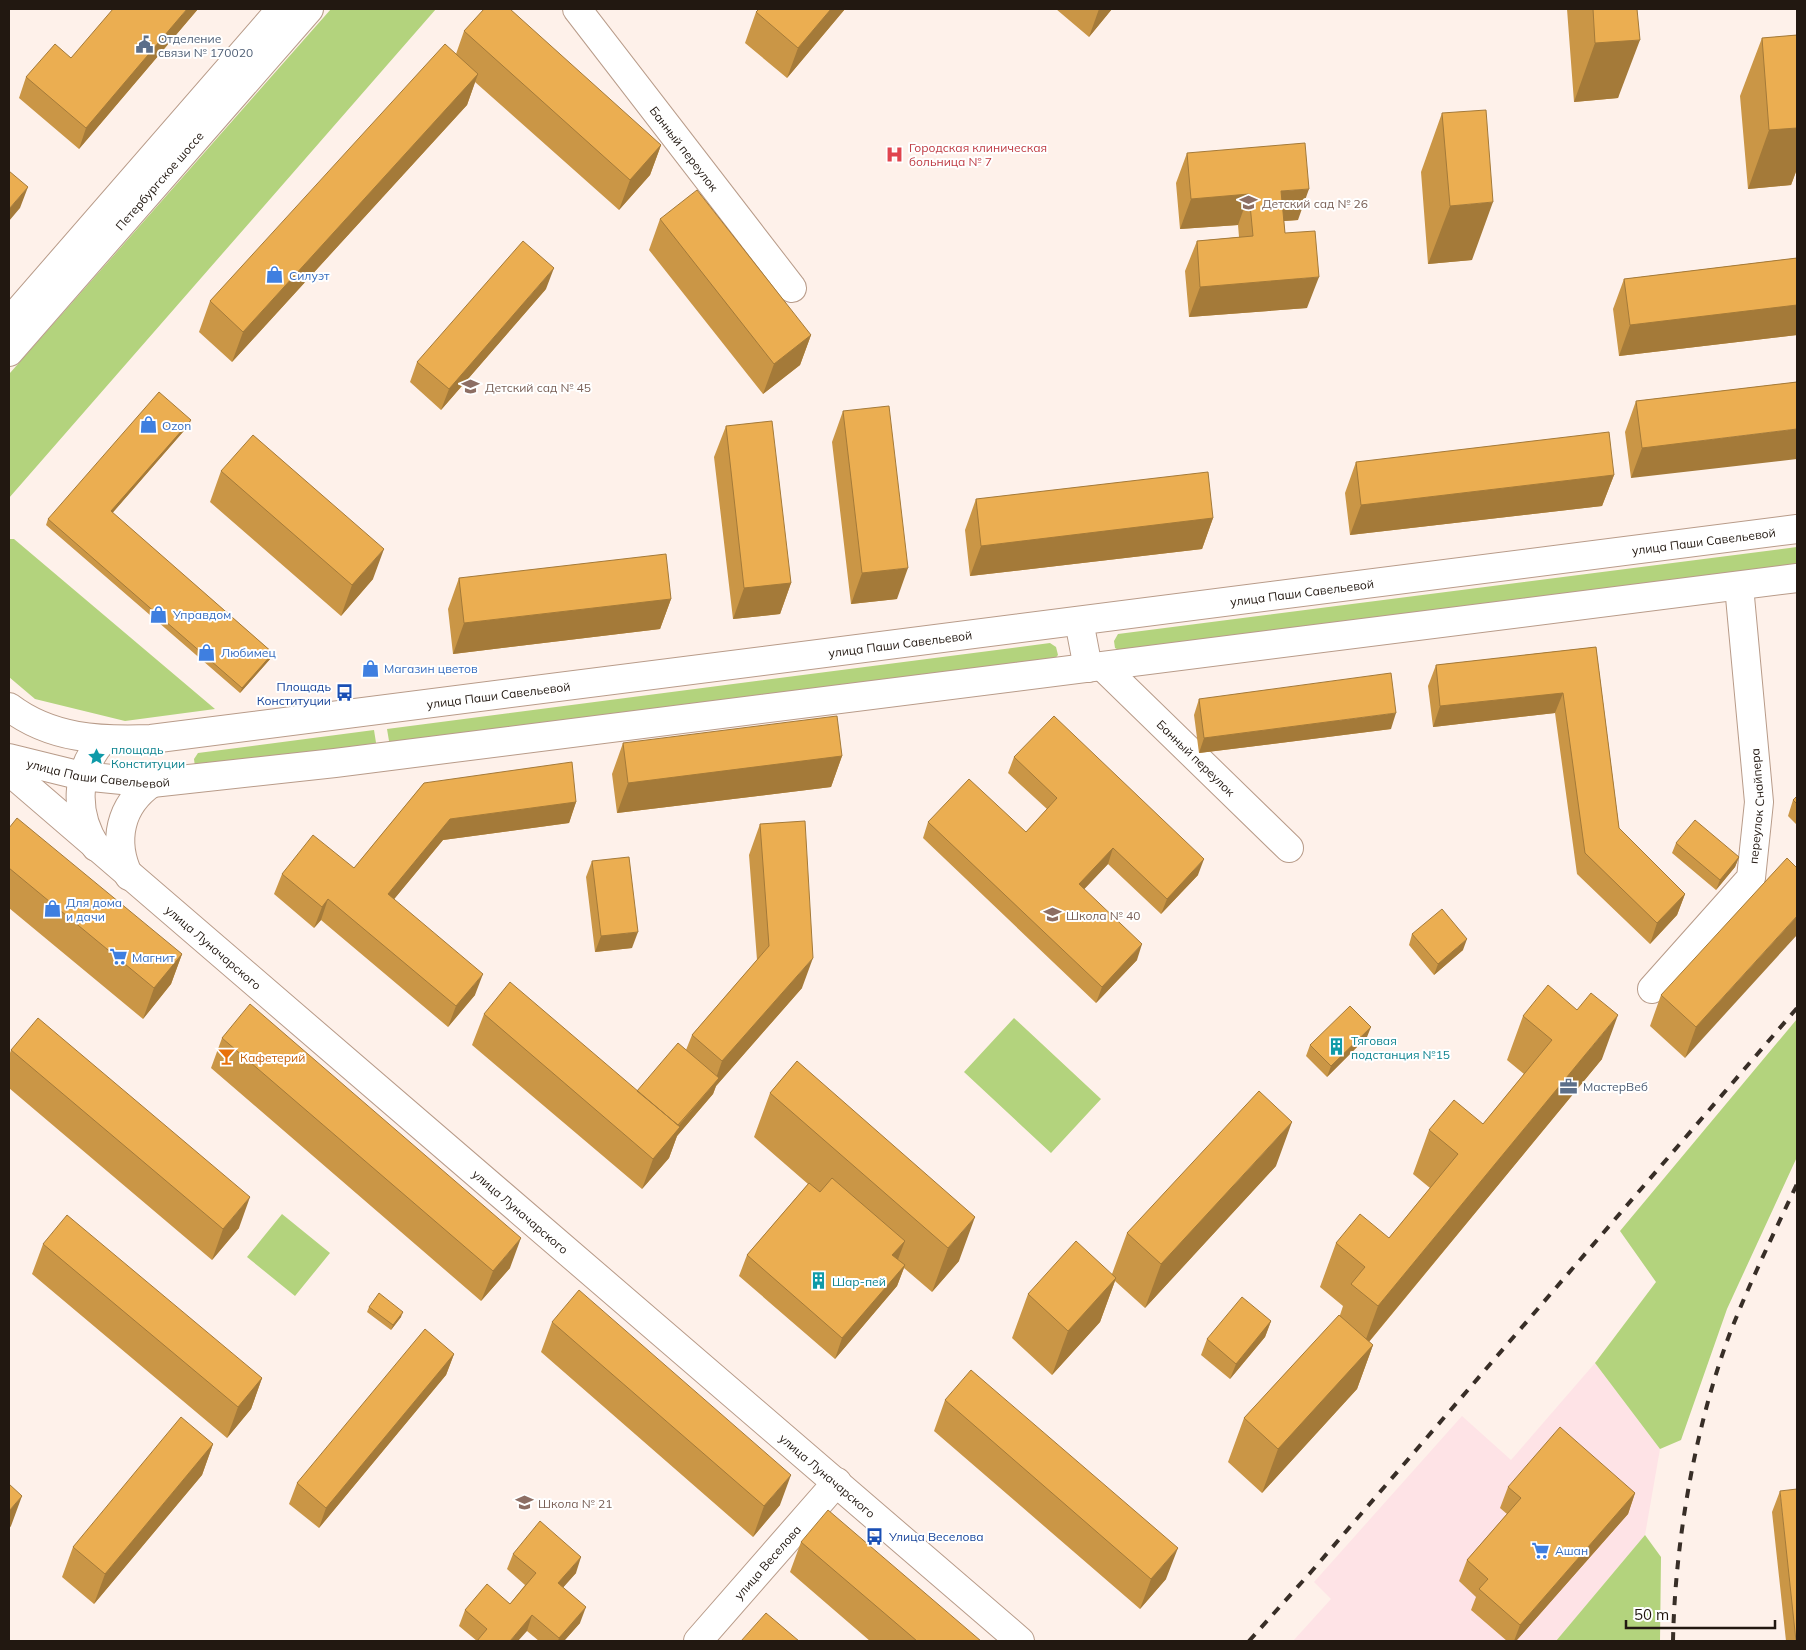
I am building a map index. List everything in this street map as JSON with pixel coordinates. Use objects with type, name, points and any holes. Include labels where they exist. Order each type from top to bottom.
[{"type":"main road","name":"Петербургское шоссе","points":[[9,322],[281,9]]},
{"type":"main road","name":"Петербургское шоссе","points":[[9,352],[309,9]]},
{"type":"main road","name":"Банный переулок","points":[[578,9],[792,288]]},
{"type":"main road","name":"улица Паши Савельевой","points":[[9,707],[27,719],[51,730],[72,736],[103,740],[151,739],[1797,529]]},
{"type":"main road","name":"улица Паши Савельевой","points":[[13,770],[152,783],[335,763],[1797,578]]},
{"type":"main road","name":"переулок Снайпера","points":[[1652,989],[1751,878],[1759,802],[1739,586]]},
{"type":"main road","points":[[1079,621],[1095,667]]},
{"type":"main road","name":"Банный переулок","points":[[1095,667],[1289,848]]},
{"type":"main road","points":[[96,847],[86,830],[81,811],[80,791],[82,776],[93,753],[103,740]]},
{"type":"main road","name":"улица Луначарского","points":[[13,770],[129,876],[1020,1641]]},
{"type":"main road","points":[[129,876],[120,852],[122,825],[133,801],[152,783]]},
{"type":"main road","name":"улица Веселова","points":[[698,1641],[837,1482]]},
{"type":"shaded area","points":[[1595,1363],[1660,1449],[1645,1535],[1556,1641],[1293,1641],[1331,1599],[1314,1582],[1462,1416],[1511,1460]]},
{"type":"green space","points":[[331,9],[436,9],[9,498],[10,373]]},
{"type":"green space","points":[[9,539],[14,539],[215,709],[125,721],[35,699],[9,677]]},
{"type":"green space","points":[[1797,547],[1797,566],[1122,652],[1115,648],[1114,641],[1118,634]]},
{"type":"green space","points":[[1050,643],[1056,647],[1058,655],[1052,662],[390,747],[387,729]]},
{"type":"green space","points":[[374,730],[377,749],[195,767],[194,759],[198,753]]},
{"type":"green space","points":[[1014,1018],[1101,1099],[1051,1153],[964,1072]]},
{"type":"green space","points":[[1797,1019],[1797,1157],[1727,1309],[1681,1440],[1660,1449],[1595,1363],[1656,1282],[1620,1231]]},
{"type":"green space","points":[[282,1214],[330,1253],[295,1296],[247,1257]]},
{"type":"green space","points":[[1645,1535],[1661,1557],[1660,1641],[1556,1641]]},
{"type":"building","points":[[113,9],[187,9],[86,128],[26,77],[55,44],[71,58]]},
{"type":"building","points":[[484,9],[510,9],[661,145],[630,180],[464,31]]},
{"type":"building","points":[[759,9],[831,9],[798,48],[756,12]]},
{"type":"building","points":[[1593,9],[1637,9],[1640,40],[1595,43]]},
{"type":"building","points":[[1797,35],[1797,128],[1769,130],[1762,38]]},
{"type":"building","points":[[445,44],[478,74],[243,332],[210,301]]},
{"type":"building","points":[[1486,110],[1493,202],[1450,206],[1442,113]]},
{"type":"building","points":[[1305,143],[1309,189],[1281,191],[1285,233],[1315,231],[1319,277],[1200,287],[1197,241],[1253,236],[1249,194],[1191,199],[1187,153]]},
{"type":"building","points":[[9,171],[28,187],[9,209]]},
{"type":"building","points":[[697,190],[811,335],[774,364],[660,219]]},
{"type":"building","points":[[523,241],[554,268],[449,389],[417,362]]},
{"type":"building","points":[[1797,258],[1797,305],[1630,325],[1624,279]]},
{"type":"building","points":[[1797,382],[1797,429],[1642,448],[1636,401]]},
{"type":"building","points":[[159,392],[191,420],[111,511],[273,653],[242,688],[48,519]]},
{"type":"building","points":[[889,406],[908,568],[862,573],[843,411]]},
{"type":"building","points":[[772,421],[791,583],[744,588],[726,426]]},
{"type":"building","points":[[1609,432],[1614,475],[1361,505],[1356,462]]},
{"type":"building","points":[[253,435],[384,549],[352,585],[221,471]]},
{"type":"building","points":[[1208,472],[1213,518],[981,546],[976,499]]},
{"type":"building","points":[[666,554],[671,599],[464,623],[459,578]]},
{"type":"building","points":[[1596,647],[1619,828],[1685,894],[1657,923],[1585,853],[1563,693],[1440,706],[1436,665]]},
{"type":"building","points":[[1391,673],[1396,713],[1204,738],[1199,699]]},
{"type":"building","points":[[837,716],[842,756],[628,783],[623,743]]},
{"type":"building","points":[[1054,716],[1204,859],[1167,899],[1113,848],[1079,884],[1142,944],[1102,987],[928,822],[969,779],[1026,832],[1057,798],[1014,757]]},
{"type":"building","points":[[572,762],[576,802],[450,819],[388,894],[483,974],[456,1006],[328,899],[322,907],[282,874],[313,835],[354,868],[424,783]]},
{"type":"building","points":[[1797,796],[1797,804],[1793,800]]},
{"type":"building","points":[[17,818],[182,954],[154,988],[9,868],[9,828]]},
{"type":"building","points":[[1695,820],[1739,857],[1720,880],[1676,843]]},
{"type":"building","points":[[805,821],[813,958],[722,1061],[692,1035],[769,946],[760,824]]},
{"type":"building","points":[[629,857],[638,932],[601,936],[592,861]]},
{"type":"building","points":[[1787,858],[1797,868],[1797,916],[1696,1027],[1661,995]]},
{"type":"building","points":[[1442,909],[1467,939],[1438,964],[1412,934]]},
{"type":"building","points":[[510,982],[680,1127],[653,1159],[484,1014]]},
{"type":"building","points":[[1548,985],[1577,1010],[1591,993],[1618,1015],[1378,1306],[1351,1284],[1365,1267],[1336,1243],[1360,1214],[1389,1238],[1458,1154],[1429,1130],[1454,1100],[1483,1124],[1552,1040],[1523,1016]]},
{"type":"building","points":[[250,1004],[521,1238],[493,1271],[222,1038]]},
{"type":"building","name":"Тяговая подстанция №15","points":[[1350,1006],[1371,1027],[1331,1066],[1310,1045]]},
{"type":"building","points":[[38,1018],[250,1197],[223,1229],[11,1050]]},
{"type":"building","points":[[678,1043],[719,1078],[678,1125],[637,1091]]},
{"type":"building","points":[[797,1061],[975,1217],[948,1248],[770,1093]]},
{"type":"building","points":[[1259,1091],[1292,1122],[1161,1264],[1127,1233]]},
{"type":"building","name":"Шар-пей","points":[[832,1178],[905,1241],[892,1255],[905,1265],[842,1338],[747,1255],[809,1183],[820,1192]]},
{"type":"building","points":[[67,1215],[262,1378],[238,1407],[43,1244]]},
{"type":"building","points":[[1076,1241],[1116,1278],[1068,1331],[1028,1294]]},
{"type":"building","points":[[579,1290],[791,1475],[764,1506],[552,1322]]},
{"type":"building","points":[[379,1293],[403,1312],[393,1325],[369,1307]]},
{"type":"building","points":[[1242,1297],[1271,1321],[1236,1364],[1207,1339]]},
{"type":"building","points":[[1339,1315],[1373,1345],[1278,1449],[1244,1418]]},
{"type":"building","points":[[425,1329],[454,1354],[326,1508],[297,1483]]},
{"type":"building","points":[[971,1370],[1178,1548],[1151,1579],[945,1400]]},
{"type":"building","points":[[181,1417],[213,1444],[105,1574],[73,1547]]},
{"type":"building","name":"Ашан","points":[[1560,1427],[1635,1493],[1520,1625],[1479,1589],[1488,1579],[1467,1560],[1521,1498],[1508,1487]]},
{"type":"building","points":[[9,1484],[22,1496],[9,1511]]},
{"type":"building","points":[[1797,1489],[1797,1641],[1796,1641],[1780,1491]]},
{"type":"building","points":[[828,1510],[981,1641],[917,1641],[801,1542]]},
{"type":"building","points":[[540,1521],[581,1557],[558,1583],[586,1607],[559,1638],[532,1615],[510,1641],[477,1641],[487,1629],[465,1610],[487,1584],[510,1604],[536,1573],[513,1554]]},
{"type":"building","points":[[766,1613],[799,1641],[741,1641]]},
{"type":"railway","points":[[1249,1641],[1311,1572],[1797,1008]]},
{"type":"railway","points":[[1673,1641],[1678,1564],[1683,1524],[1697,1445],[1707,1407],[1730,1333],[1762,1258],[1797,1184]]},
{"type":"place","name":"Отделение связи № 170020","points":[[144,45]]},
{"type":"place","name":"Городская клиническая больница № 7","points":[[895,154]]},
{"type":"place","name":"Детский сад № 26","points":[[1248,203]]},
{"type":"place","name":"Силуэт","points":[[275,275]]},
{"type":"place","name":"Детский сад № 45","points":[[471,387]]},
{"type":"place","name":"Ozon","points":[[148,425]]},
{"type":"place","name":"Управдом","points":[[159,614]]},
{"type":"place","name":"Любимец","points":[[207,652]]},
{"type":"place","name":"Магазин цветов","points":[[370,668]]},
{"type":"place","name":"Площадь Конституции","points":[[345,693]]},
{"type":"place","name":"площадь Конституции","points":[[97,756]]},
{"type":"place","name":"Для дома и дачи","points":[[52,909]]},
{"type":"place","name":"Школа № 40","points":[[1052,915]]},
{"type":"place","name":"Магнит","points":[[118,957]]},
{"type":"place","name":"Тяговая подстанция №15","points":[[1337,1047]]},
{"type":"place","name":"Кафетерий","points":[[226,1057]]},
{"type":"place","name":"МастерВеб","points":[[1569,1086]]},
{"type":"place","name":"Шар-пей","points":[[818,1281]]},
{"type":"place","name":"Школа № 21","points":[[524,1503]]},
{"type":"place","name":"Улица Веселова","points":[[875,1536]]},
{"type":"place","name":"Ашан","points":[[1541,1550]]}]
